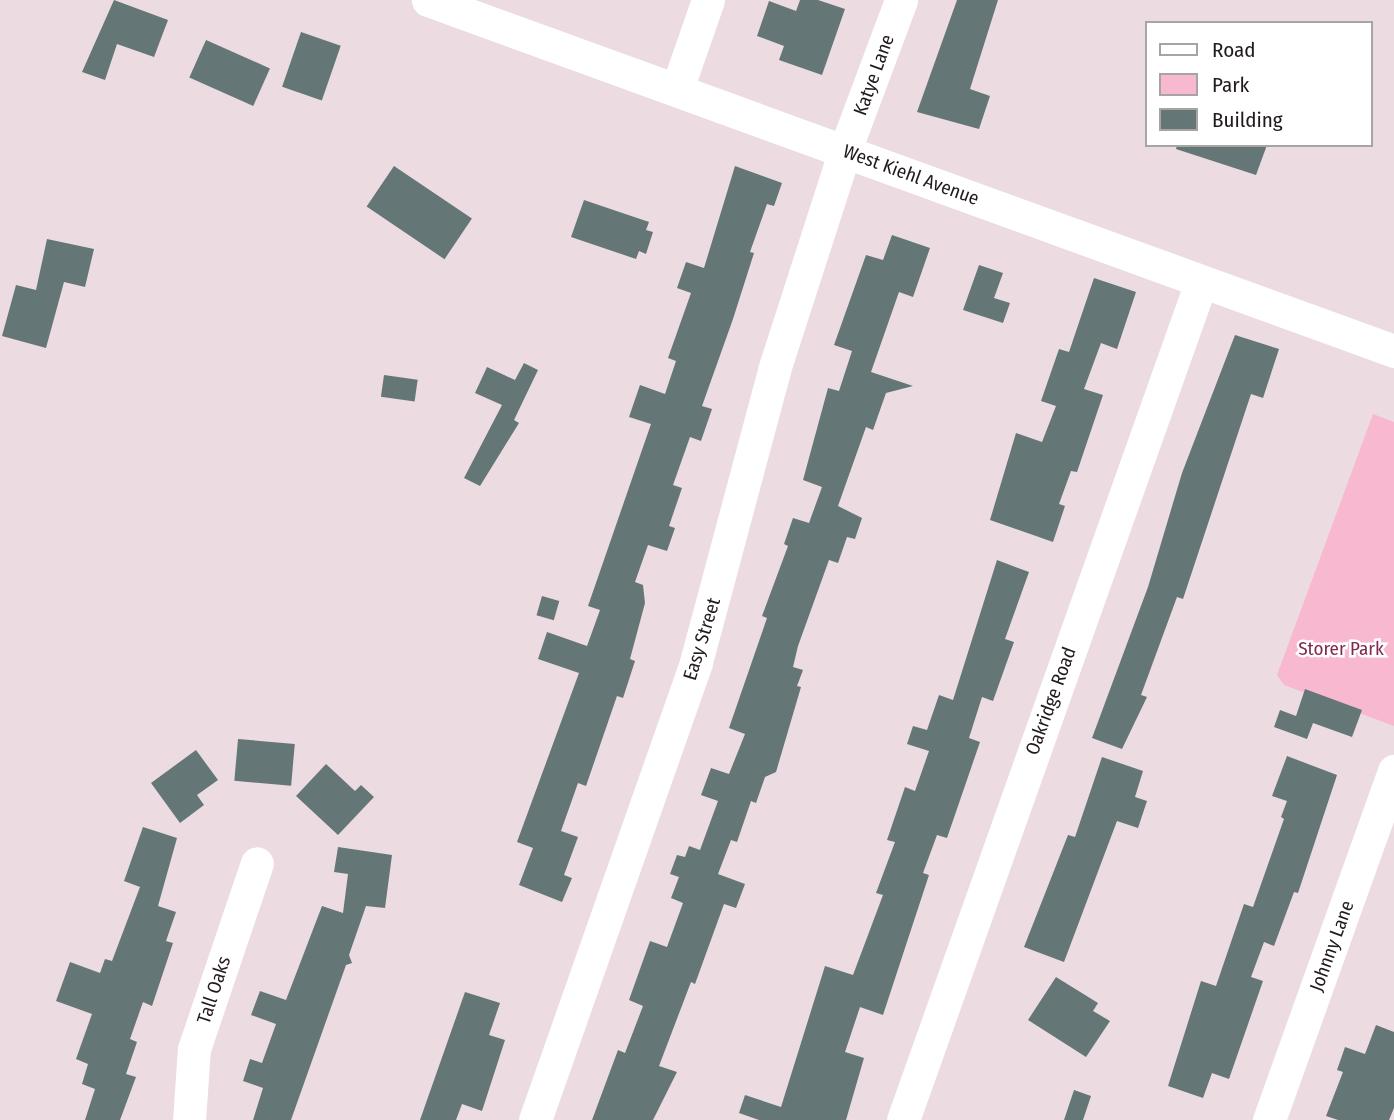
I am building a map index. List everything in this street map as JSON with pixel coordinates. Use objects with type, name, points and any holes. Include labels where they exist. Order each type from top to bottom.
[{"type":"street","name":"West Kiehl Avenue","points":[[428,0],[1394,351]]},
{"type":"street","points":[[677,89],[708,0]]},
{"type":"street","name":"Katye Lane","points":[[845,150],[901,0]]},
{"type":"street","name":"Easy Street","points":[[535,1120],[696,662],[775,370],[845,150]]},
{"type":"street","name":"Oakridge Road","points":[[903,1120],[1201,282]]},
{"type":"street","name":"Johnny Lane","points":[[1269,1120],[1394,771]]},
{"type":"street","name":"Tall Oaks","points":[[189,1120],[194,1049],[257,863]]},
{"type":"green space","name":"Storer Park","points":[[1373,414],[1394,422],[1394,726],[1284,685],[1277,675]]},
{"type":"building","points":[[114,0],[168,20],[154,57],[117,44],[105,80],[82,72]]},
{"type":"building","points":[[800,0],[818,0],[845,9],[822,75],[779,60],[784,46],[757,36],[769,1],[796,11]]},
{"type":"building","points":[[957,0],[998,0],[970,89],[990,96],[979,129],[917,112]]},
{"type":"building","points":[[301,32],[341,46],[322,101],[282,87]]},
{"type":"building","points":[[206,40],[270,68],[253,106],[189,77]]},
{"type":"building","points":[[1176,147],[1266,147],[1256,175]]},
{"type":"building","points":[[394,166],[472,219],[445,259],[367,207]]},
{"type":"building","points":[[735,166],[782,183],[774,206],[767,204],[750,252],[754,253],[702,406],[712,409],[701,441],[690,437],[673,485],[682,488],[669,526],[675,528],[667,551],[648,545],[635,582],[643,585],[645,603],[630,659],[635,661],[623,698],[617,696],[586,786],[578,783],[561,831],[578,837],[564,875],[572,878],[562,902],[519,885],[533,848],[517,842],[579,673],[538,659],[547,632],[587,646],[600,610],[588,606],[651,424],[629,417],[640,385],[665,394],[676,361],[668,358],[691,293],[677,288],[686,262],[704,268]]},
{"type":"building","points":[[584,200],[649,222],[646,230],[653,232],[646,254],[639,251],[636,259],[571,237]]},
{"type":"building","points":[[892,235],[930,248],[913,297],[899,292],[871,372],[913,386],[886,393],[873,430],[866,427],[838,506],[862,518],[855,539],[847,537],[838,563],[829,560],[798,646],[793,667],[803,670],[797,686],[801,687],[776,772],[765,777],[756,803],[751,801],[737,842],[731,840],[718,874],[745,884],[736,908],[724,904],[695,984],[691,982],[659,1066],[677,1072],[653,1120],[592,1120],[618,1050],[625,1053],[643,1006],[629,1000],[650,941],[667,947],[683,903],[671,898],[679,877],[670,874],[677,855],[685,857],[689,846],[700,850],[718,801],[701,795],[711,768],[729,774],[745,734],[729,728],[767,618],[762,616],[788,546],[784,544],[793,518],[809,523],[822,487],[803,480],[828,388],[839,391],[852,351],[834,345],[866,255],[883,260]]},
{"type":"building","points":[[47,239],[94,249],[85,287],[64,282],[46,348],[2,336],[16,285],[36,290]]},
{"type":"building","points":[[979,265],[1003,273],[994,298],[1010,303],[1003,323],[963,310]]},
{"type":"building","points":[[1094,278],[1136,292],[1117,349],[1101,343],[1084,389],[1103,395],[1077,472],[1071,471],[1059,504],[1065,506],[1053,542],[990,520],[1016,433],[1042,442],[1056,406],[1041,401],[1059,349],[1069,352]]},
{"type":"building","points":[[1235,335],[1279,349],[1263,398],[1251,394],[1183,599],[1177,597],[1141,695],[1147,697],[1122,749],[1092,738],[1148,587],[1182,473]]},
{"type":"building","points":[[524,363],[538,370],[514,420],[519,423],[480,486],[464,478],[502,405],[475,393],[487,367],[515,380]]},
{"type":"building","points":[[384,375],[418,380],[415,402],[381,397]]},
{"type":"building","points":[[997,560],[1029,572],[1005,639],[1014,642],[993,701],[982,697],[969,738],[980,742],[947,838],[937,835],[923,873],[929,875],[883,1015],[860,1007],[845,1052],[864,1058],[846,1120],[759,1120],[739,1113],[745,1095],[781,1107],[825,966],[853,975],[883,895],[876,893],[895,842],[887,840],[905,787],[915,791],[929,751],[907,744],[913,726],[927,730],[939,695],[953,700]]},
{"type":"building","points":[[542,596],[559,601],[554,620],[536,615]]},
{"type":"building","points":[[1305,689],[1362,710],[1352,737],[1313,723],[1307,739],[1274,727],[1280,710],[1296,716]]},
{"type":"building","points":[[238,739],[295,744],[291,786],[234,781]]},
{"type":"building","points":[[196,750],[218,780],[197,795],[204,805],[180,823],[151,783]]},
{"type":"building","points":[[1287,756],[1337,775],[1298,893],[1294,892],[1274,946],[1264,942],[1251,977],[1263,981],[1229,1079],[1212,1073],[1203,1098],[1168,1086],[1201,981],[1216,986],[1244,904],[1253,907],[1284,819],[1281,817],[1287,801],[1272,796]]},
{"type":"building","points":[[1102,757],[1143,771],[1135,797],[1147,801],[1138,828],[1117,821],[1064,962],[1024,947],[1068,835],[1075,837]]},
{"type":"building","points":[[326,764],[355,791],[361,785],[374,797],[338,835],[296,796]]},
{"type":"building","points":[[143,827],[177,838],[158,906],[176,912],[166,941],[173,943],[152,1006],[143,1002],[130,1039],[137,1042],[126,1074],[136,1077],[120,1120],[85,1120],[95,1089],[82,1084],[88,1064],[76,1059],[92,1014],[56,1001],[70,962],[100,973],[105,959],[112,961],[140,887],[124,881]]},
{"type":"building","points":[[338,847],[392,855],[385,908],[366,906],[349,955],[352,963],[346,965],[291,1120],[253,1120],[263,1088],[243,1081],[250,1059],[262,1063],[276,1024],[251,1015],[260,991],[286,1000],[322,906],[343,913],[348,874],[334,872]]},
{"type":"building","points":[[1056,977],[1098,1003],[1093,1011],[1110,1021],[1086,1057],[1028,1020]]},
{"type":"building","points":[[465,992],[500,1003],[489,1035],[505,1040],[482,1111],[462,1104],[456,1120],[420,1120]]},
{"type":"building","points":[[1376,1025],[1394,1032],[1394,1108],[1389,1120],[1338,1120],[1326,1116],[1343,1072],[1337,1070],[1345,1047],[1365,1054]]},
{"type":"building","points":[[1074,1090],[1091,1096],[1083,1120],[1064,1120]]}]
